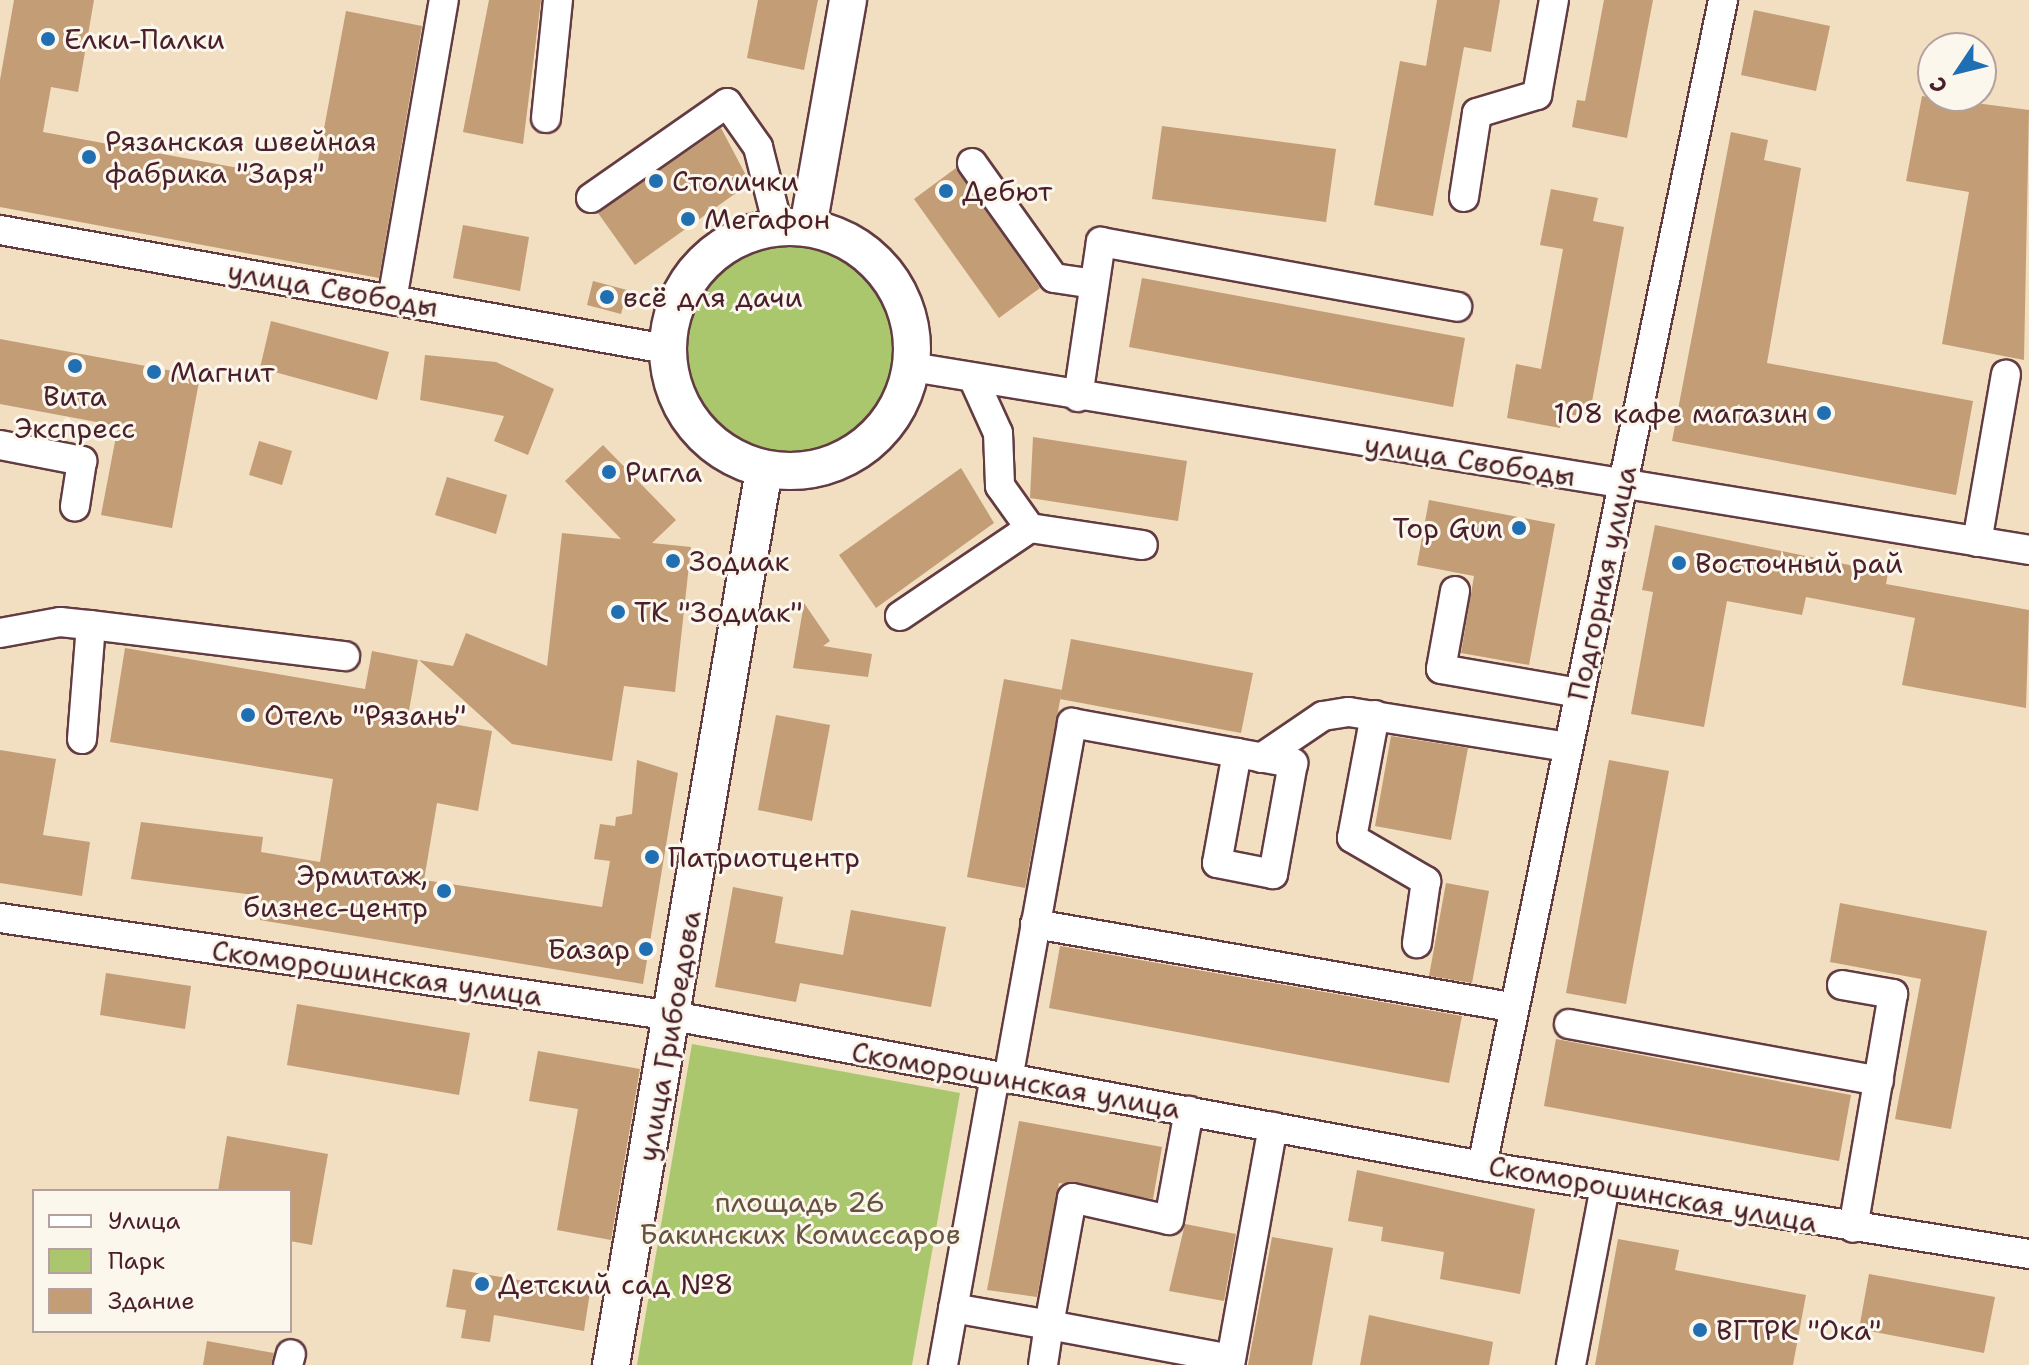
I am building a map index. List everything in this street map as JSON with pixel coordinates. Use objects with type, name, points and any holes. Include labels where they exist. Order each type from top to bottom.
[{"type":"main road","points":[[793,226],[848,0]]},
{"type":"main road","points":[[793,226],[838,235],[891,282],[912,330],[912,367],[895,414],[869,443],[825,466],[764,470],[719,450],[695,428],[674,392],[666,349],[674,307],[693,272],[738,237],[793,226]]},
{"type":"main road","name":"улица Грибоедова","points":[[611,1365],[764,470]]},
{"type":"street","points":[[392,300],[444,0]]},
{"type":"street","points":[[546,118],[558,0]]},
{"type":"street","points":[[1464,197],[1477,113],[1537,95],[1554,0]]},
{"type":"street","name":"Подгорная улица","points":[[1482,1166],[1723,0]]},
{"type":"street","points":[[591,198],[727,103],[758,147],[793,226]]},
{"type":"street","points":[[972,163],[1054,278],[1094,284]]},
{"type":"street","name":"улица Свободы","points":[[0,230],[666,349]]},
{"type":"street","points":[[1078,397],[1101,242],[1457,307]]},
{"type":"street","name":"улица Свободы","points":[[912,367],[1078,397],[2029,550]]},
{"type":"street","points":[[1977,542],[2006,374]]},
{"type":"street","points":[[973,378],[998,433],[1000,486],[1030,528]]},
{"type":"street","points":[[0,445],[82,461],[75,506]]},
{"type":"street","points":[[900,616],[1030,528],[1143,545]]},
{"type":"street","points":[[1455,591],[1441,669],[1579,693]]},
{"type":"street","points":[[0,633],[60,622],[345,656]]},
{"type":"street","points":[[82,739],[91,625]]},
{"type":"street","points":[[1375,715],[1352,838],[1426,881],[1417,943]]},
{"type":"street","points":[[943,1365],[1035,924],[1072,723],[1249,756],[1323,716],[1375,715],[1431,733],[1568,747]]},
{"type":"street","name":"Скоморошинская улица","points":[[0,918],[673,1016],[1482,1166],[2029,1254]]},
{"type":"street","points":[[1035,924],[1514,1008]]},
{"type":"street","points":[[1842,985],[1893,994],[1853,1228]]},
{"type":"street","points":[[1569,1024],[1879,1081]]},
{"type":"street","points":[[1043,1365],[1072,1198],[1169,1220],[1189,1111]]},
{"type":"street","points":[[953,1308],[1231,1362],[1273,1127]]},
{"type":"street","points":[[1571,1365],[1605,1186]]},
{"type":"green space","points":[[790,241],[811,243],[831,250],[850,259],[866,273],[880,289],[889,308],[896,328],[896,370],[889,390],[880,409],[866,425],[850,439],[831,448],[811,455],[790,457],[769,455],[749,448],[730,439],[714,425],[700,409],[691,390],[684,370],[682,349],[684,328],[691,308],[700,289],[714,273],[730,259],[749,250],[769,243]]},
{"type":"green space","name":"площадь 26 Бакинских Комиссаров","points":[[692,1044],[960,1093],[912,1365],[637,1365]]},
{"type":"building","name":"Рязанская швейная фабрика \"Заря\"","points":[[14,0],[94,0],[78,92],[51,87],[43,132],[314,182],[346,11],[422,26],[379,278],[0,207],[0,80]]},
{"type":"building","points":[[489,0],[541,0],[523,144],[463,132]]},
{"type":"building","points":[[758,0],[818,0],[804,70],[747,58]]},
{"type":"building","points":[[1437,0],[1500,0],[1491,52],[1464,47],[1433,216],[1374,205],[1400,61],[1426,66]]},
{"type":"building","points":[[1604,0],[1653,0],[1627,138],[1572,127],[1577,100],[1585,101]]},
{"type":"building","points":[[1754,10],[1830,26],[1816,91],[1741,75]]},
{"type":"building","points":[[1997,106],[2029,110],[2024,360],[1942,344],[1969,192],[1906,181],[1919,112],[1997,112]]},
{"type":"building","points":[[1162,126],[1336,149],[1326,222],[1152,199]]},
{"type":"building","points":[[721,128],[750,183],[635,265],[598,213]]},
{"type":"building","points":[[1731,132],[1768,140],[1764,160],[1801,168],[1767,363],[1973,401],[1956,495],[1672,441]]},
{"type":"building","points":[[956,168],[1040,288],[999,318],[914,199]]},
{"type":"building","points":[[1551,189],[1598,198],[1593,221],[1624,227],[1589,418],[1563,413],[1560,428],[1507,418],[1516,364],[1541,369],[1563,249],[1540,245]]},
{"type":"building","points":[[463,225],[529,237],[520,291],[453,278]]},
{"type":"building","points":[[1142,278],[1465,338],[1453,407],[1129,347]]},
{"type":"building","name":"всё для дачи","points":[[593,281],[627,290],[621,314],[587,305]]},
{"type":"building","points":[[271,321],[389,352],[377,400],[260,368]]},
{"type":"building","points":[[0,339],[200,376],[172,528],[101,515],[118,426],[0,404]]},
{"type":"building","points":[[425,355],[496,362],[554,389],[528,455],[494,441],[504,416],[420,400]]},
{"type":"building","points":[[1033,437],[1187,461],[1178,521],[1030,498]]},
{"type":"building","points":[[259,441],[292,451],[282,485],[249,475]]},
{"type":"building","points":[[603,445],[676,520],[652,543],[691,547],[675,692],[624,686],[612,761],[512,744],[419,660],[453,666],[466,633],[547,666],[562,533],[621,539],[565,481]]},
{"type":"building","points":[[961,468],[994,523],[876,608],[839,555]]},
{"type":"building","points":[[447,477],[507,495],[496,534],[435,515]]},
{"type":"building","points":[[1429,500],[1555,524],[1529,665],[1461,653],[1474,576],[1417,565]]},
{"type":"building","points":[[1655,525],[1888,573],[1886,584],[2029,610],[2026,708],[1902,685],[1915,618],[1806,597],[1802,615],[1727,601],[1704,727],[1631,714],[1653,592],[1642,590]]},
{"type":"building","points":[[804,603],[830,641],[823,646],[872,654],[868,677],[793,668]]},
{"type":"building","points":[[1071,639],[1253,673],[1241,733],[1060,699]]},
{"type":"building","points":[[125,648],[365,689],[372,651],[418,660],[408,716],[492,731],[478,811],[437,803],[424,880],[602,907],[610,861],[594,859],[600,824],[615,826],[616,817],[632,814],[637,760],[678,773],[643,984],[260,920],[261,896],[131,879],[141,822],[263,837],[261,852],[320,862],[333,779],[110,742]]},
{"type":"building","points":[[1004,679],[1062,690],[1025,888],[967,877]]},
{"type":"building","points":[[776,715],[830,725],[812,821],[758,810]]},
{"type":"building","points":[[1391,736],[1468,748],[1451,840],[1375,826]]},
{"type":"building","points":[[0,750],[56,759],[43,835],[90,842],[82,896],[0,883]]},
{"type":"building","points":[[1609,760],[1669,771],[1626,1004],[1566,993]]},
{"type":"building","points":[[1446,883],[1489,891],[1472,983],[1429,976]]},
{"type":"building","points":[[733,887],[783,897],[775,943],[843,955],[851,910],[946,927],[931,1007],[800,983],[796,1002],[715,987]]},
{"type":"building","points":[[1840,903],[1987,931],[1951,1129],[1895,1119],[1921,979],[1830,962]]},
{"type":"building","points":[[1060,946],[1462,1016],[1449,1083],[1049,1008]]},
{"type":"building","points":[[106,973],[191,986],[185,1029],[100,1015]]},
{"type":"building","points":[[297,1004],[470,1033],[459,1095],[287,1065]]},
{"type":"building","points":[[1556,1039],[1851,1095],[1839,1161],[1544,1106]]},
{"type":"building","points":[[538,1051],[640,1069],[611,1240],[557,1230],[578,1109],[529,1101]]},
{"type":"building","points":[[1019,1121],[1162,1147],[1153,1199],[1059,1183],[1037,1297],[987,1290]]},
{"type":"building","points":[[227,1136],[328,1154],[312,1245],[292,1241],[292,1189],[218,1189]]},
{"type":"building","points":[[1357,1170],[1535,1209],[1520,1294],[1440,1279],[1444,1252],[1381,1241],[1383,1227],[1348,1221]]},
{"type":"building","points":[[1185,1224],[1236,1234],[1224,1301],[1169,1291]]},
{"type":"building","points":[[1272,1237],[1333,1248],[1312,1365],[1248,1365]]},
{"type":"building","name":"ВГТРК \"Ока\"","points":[[1618,1239],[1679,1250],[1675,1270],[1806,1295],[1793,1365],[1595,1365]]},
{"type":"building","points":[[453,1269],[590,1292],[584,1331],[494,1315],[490,1342],[461,1338],[466,1310],[446,1307]]},
{"type":"building","points":[[1869,1274],[1995,1297],[1984,1353],[1859,1329]]},
{"type":"building","points":[[1369,1315],[1493,1342],[1489,1365],[1360,1365]]},
{"type":"building","points":[[207,1341],[274,1353],[271,1365],[203,1365]]},
{"type":"place","name":"Елки-Палки","points":[[48,39]]},
{"type":"place","name":"Рязанская швейная фабрика \"Заря\"","points":[[89,157]]},
{"type":"place","name":"Столички","points":[[656,181]]},
{"type":"place","name":"Дебют","points":[[946,191]]},
{"type":"place","name":"Мегафон","points":[[688,219]]},
{"type":"place","name":"всё для дачи","points":[[607,297]]},
{"type":"place","name":"Вита Экспресс","points":[[75,366]]},
{"type":"place","name":"Магнит","points":[[154,372]]},
{"type":"place","name":"108 кафе магазин","points":[[1824,413]]},
{"type":"place","name":"Ригла","points":[[609,472]]},
{"type":"place","name":"Top Gun","points":[[1519,528]]},
{"type":"place","name":"Зодиак","points":[[673,561]]},
{"type":"place","name":"Восточный рай","points":[[1679,563]]},
{"type":"place","name":"ТК \"Зодиак\"","points":[[618,612]]},
{"type":"place","name":"Отель \"Рязань\"","points":[[248,715]]},
{"type":"place","name":"Патриотцентр","points":[[652,857]]},
{"type":"place","name":"Эрмитаж, бизнес-центр","points":[[444,891]]},
{"type":"place","name":"Базар","points":[[646,949]]},
{"type":"place","name":"Детский сад №8","points":[[482,1284]]},
{"type":"place","name":"ВГТРК \"Ока\"","points":[[1700,1330]]}]
